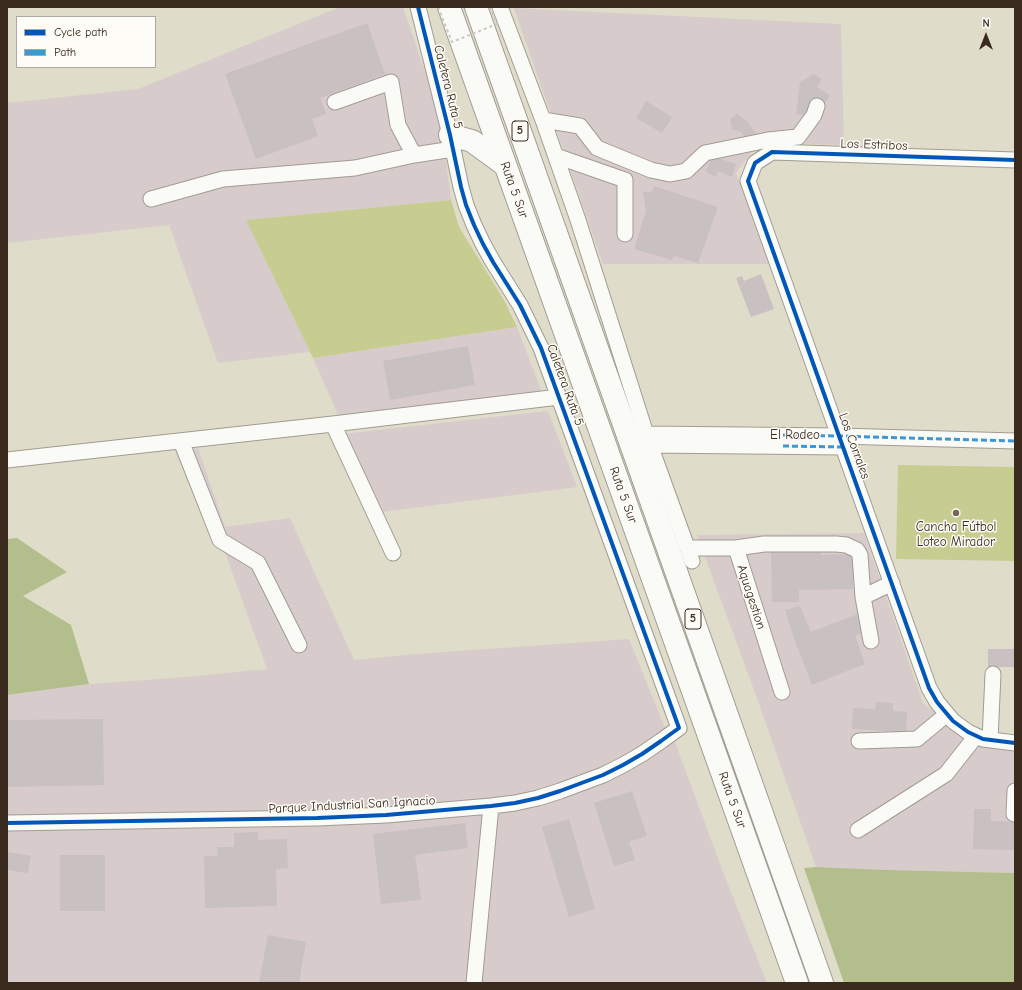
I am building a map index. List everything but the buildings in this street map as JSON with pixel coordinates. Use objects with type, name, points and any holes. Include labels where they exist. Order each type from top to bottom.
[{"type":"highway","name":"Ruta 5 Sur","points":[[449,7],[797,983]]},
{"type":"highway","name":"Ruta 5 Sur","points":[[476,7],[822,983]]},
{"type":"highway","points":[[452,142],[472,141],[505,165]]},
{"type":"street","name":"Caletera Ruta 5","points":[[418,7],[452,142],[466,205],[482,244],[520,304],[546,360],[678,728]]},
{"type":"street","points":[[500,7],[543,120],[578,220],[648,439]]},
{"type":"street","points":[[335,102],[391,82],[398,125],[414,154]]},
{"type":"street","points":[[543,120],[580,126],[597,148],[651,170],[670,174],[686,171],[705,153],[768,140],[798,137],[814,115],[817,106]]},
{"type":"street","points":[[151,198],[223,179],[355,168],[414,154],[452,142]]},
{"type":"street","name":"Los Estribos","points":[[748,181],[755,163],[772,152],[1015,160]]},
{"type":"street","points":[[556,156],[624,180],[624,234]]},
{"type":"street","name":"Los Corrales","points":[[748,181],[929,688],[937,702],[960,727],[983,738]]},
{"type":"street","points":[[7,460],[559,397]]},
{"type":"street","points":[[333,424],[393,553]]},
{"type":"street","name":"El Rodeo","points":[[648,439],[1015,441]]},
{"type":"street","name":"Aquagestion","points":[[648,439],[690,555],[736,548],[782,692]]},
{"type":"street","points":[[181,440],[220,540],[258,563],[299,645]]},
{"type":"street","points":[[736,548],[764,544],[836,544],[846,545],[857,550],[860,555],[863,597],[871,641]]},
{"type":"street","points":[[863,597],[892,583]]},
{"type":"street","points":[[858,830],[946,774],[983,738],[993,674]]},
{"type":"street","points":[[859,741],[917,739],[948,714]]},
{"type":"street","name":"Parque Industrial San Ignacio","points":[[7,823],[317,818],[386,815],[491,806],[538,798],[583,784],[636,758],[678,728]]},
{"type":"street","points":[[983,738],[1015,743]]},
{"type":"street","points":[[1014,814],[1015,791]]},
{"type":"street","points":[[474,983],[491,806]]},
{"type":"path","points":[[438,7],[452,42],[497,24],[490,7]]},
{"type":"shaded area","points":[[340,7],[403,7],[440,116],[451,200],[247,220],[310,352],[218,363],[169,225],[7,243],[7,103],[138,89]]},
{"type":"shaded area","points":[[514,8],[841,24],[844,145],[769,143],[751,153],[736,173],[752,211],[769,264],[603,264]]},
{"type":"shaded area","points":[[517,327],[544,398],[339,417],[313,358]]},
{"type":"shaded area","points":[[548,411],[577,487],[381,512],[342,434]]},
{"type":"shaded area","points":[[198,448],[225,527],[290,518],[354,660],[416,654],[629,639],[663,723],[675,742],[723,872],[767,983],[7,983],[7,695],[89,684],[187,677],[267,669],[226,555],[211,538],[175,451]]},
{"type":"shaded area","points":[[864,533],[923,703],[961,735],[986,746],[1015,751],[1015,873],[816,867],[758,701],[697,535]]},
{"type":"green space","points":[[451,200],[459,227],[504,300],[517,327],[313,358],[246,220]]},
{"type":"green space","name":"Cancha Fútbol Loteo Mirador","points":[[898,465],[1015,467],[1015,561],[896,559]]},
{"type":"green space","points":[[17,538],[67,572],[23,596],[71,625],[89,684],[7,695],[7,539]]},
{"type":"green space","points":[[816,867],[1015,873],[1015,983],[844,983],[804,868]]},
{"type":"marked path","points":[[783,435],[1015,441]]},
{"type":"marked path","points":[[783,446],[843,447]]},
{"type":"cycle path","points":[[7,823],[317,818],[386,815],[515,803],[538,798],[603,775],[642,754],[679,728],[541,348],[520,305],[483,244],[466,205],[418,7]]},
{"type":"cycle path","points":[[1015,160],[772,152],[755,163],[748,181],[929,688],[937,702],[953,721],[968,732],[983,739],[1015,743]]},
{"type":"place","name":"Cancha Fútbol Loteo Mirador","points":[[956,513]]}]
